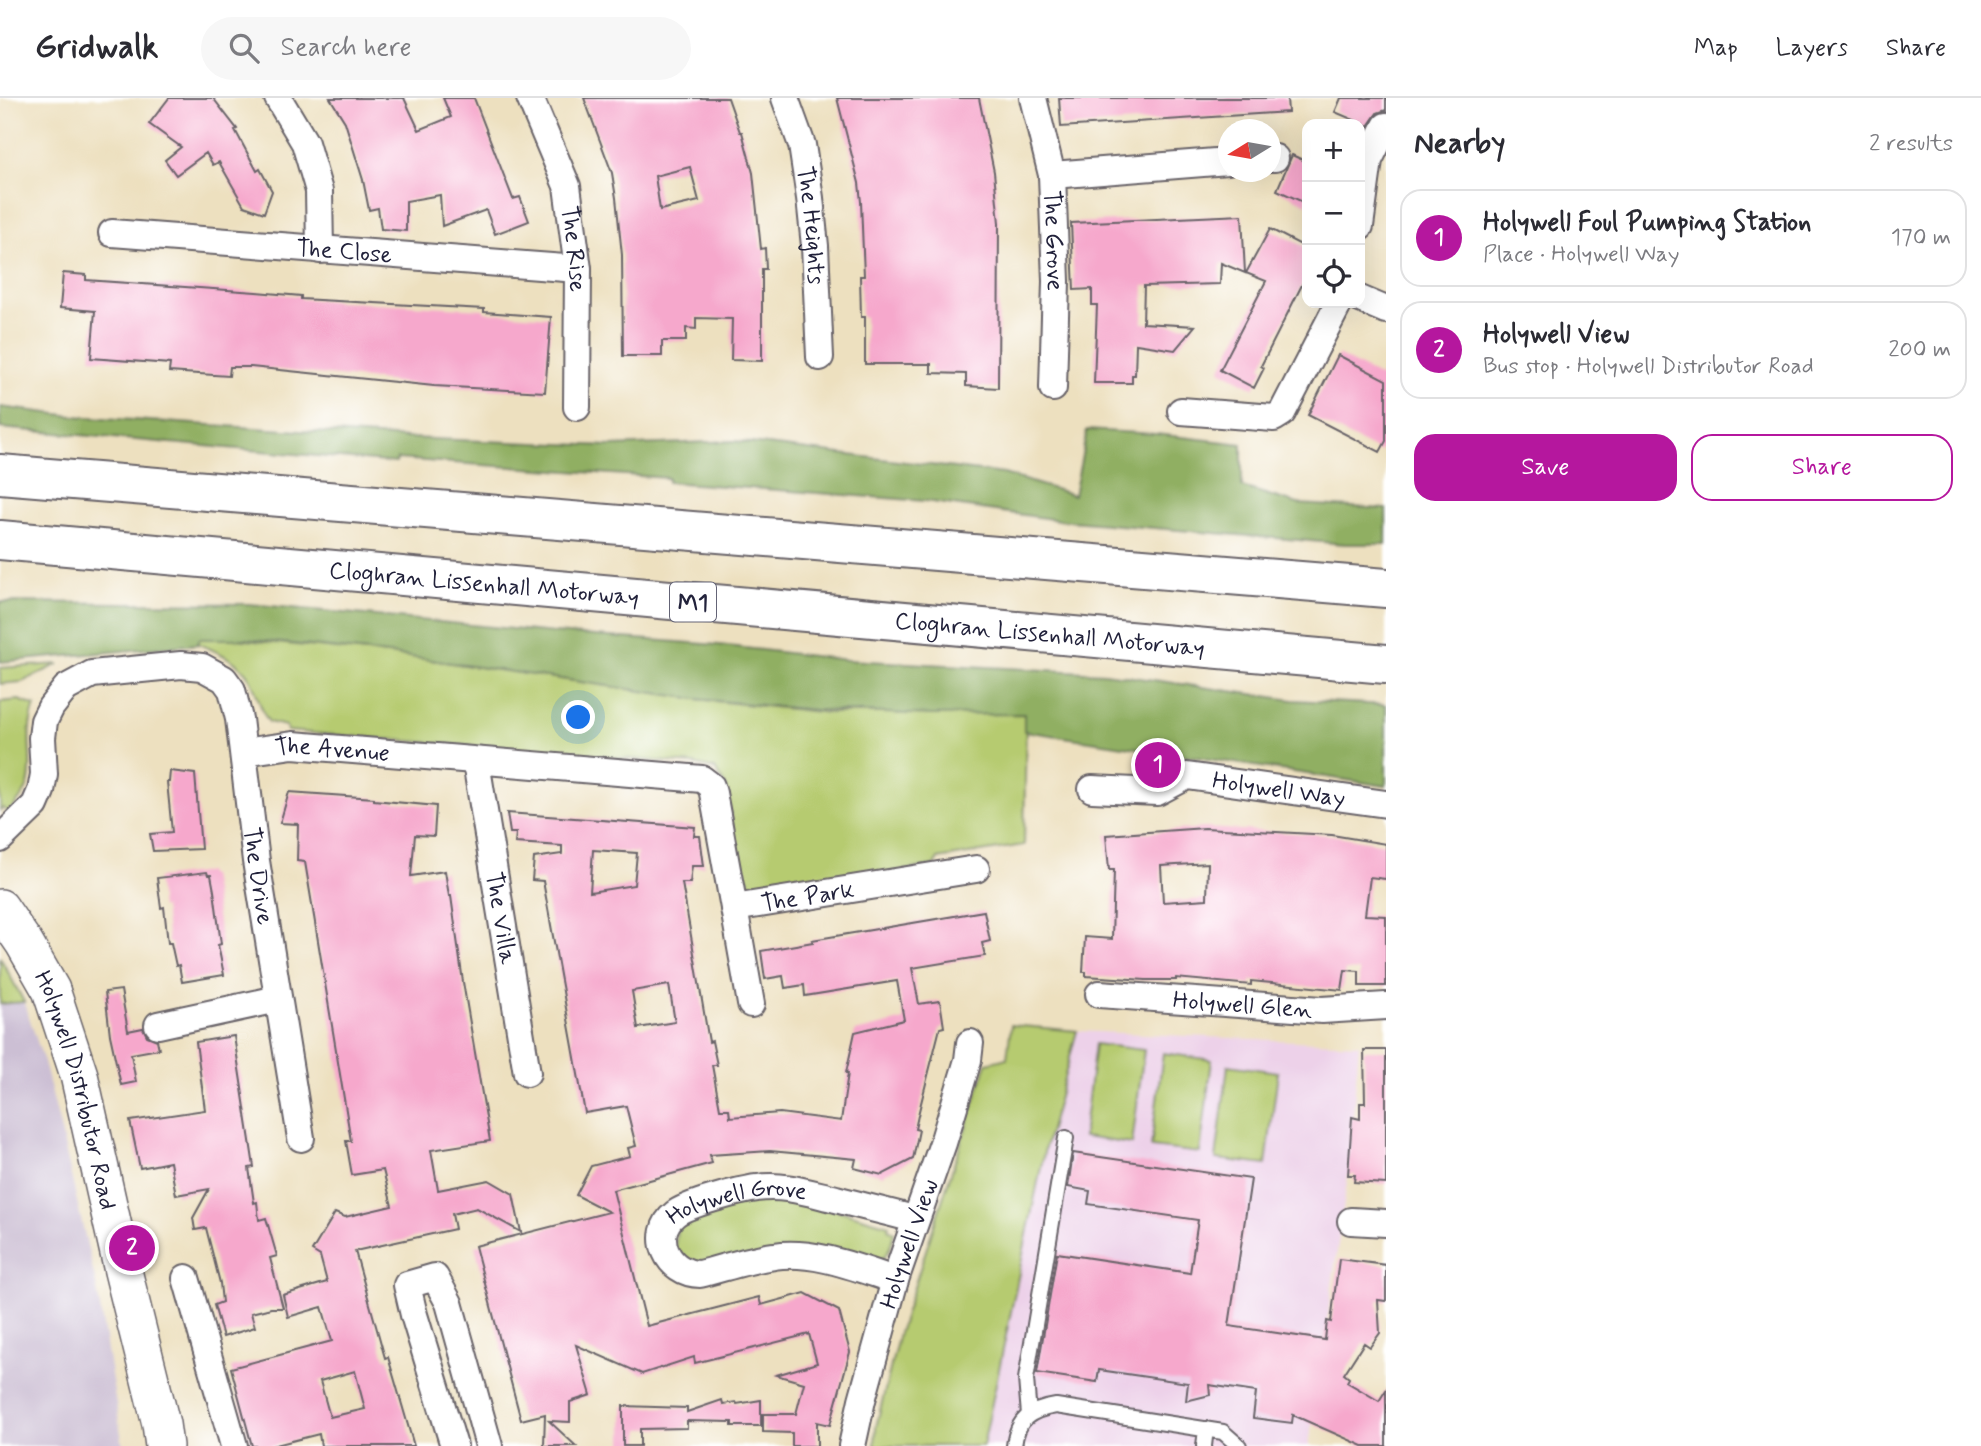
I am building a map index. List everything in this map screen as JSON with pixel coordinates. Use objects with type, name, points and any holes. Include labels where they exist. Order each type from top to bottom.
[{"type":"highway","points":[[0,474],[1386,589]]},
{"type":"highway","name":"Cloghran Lissenhall Motorway","points":[[0,540],[1386,664]]},
{"type":"street","points":[[278,98],[304,143],[319,191],[320,250]]},
{"type":"street","name":"The Rise","points":[[530,98],[567,186],[578,270],[577,407]]},
{"type":"street","name":"The Heights","points":[[785,98],[802,145],[810,198],[820,357]]},
{"type":"street","name":"The Grove","points":[[1033,98],[1052,175],[1056,281],[1053,388]]},
{"type":"street","points":[[1365,158],[1386,126]]},
{"type":"street","points":[[1052,175],[1218,163]]},
{"type":"street","name":"The Close","points":[[112,233],[578,270]]},
{"type":"street","points":[[1365,301],[1386,310]]},
{"type":"street","points":[[1181,411],[1274,418],[1282,413],[1336,308]]},
{"type":"street","name":"The Avenue","points":[[0,839],[35,805],[41,792],[44,774],[44,721],[66,688],[92,674],[181,665],[202,667],[214,672],[224,679],[232,690],[244,752],[293,745],[707,781],[716,802],[734,908]]},
{"type":"street","name":"The Drive","points":[[244,752],[256,861],[301,1138]]},
{"type":"street","name":"The Villa","points":[[476,762],[527,1073]]},
{"type":"street","name":"Holywell Way","points":[[1092,789],[1157,792],[1187,776],[1386,804]]},
{"type":"street","name":"The Park","points":[[751,1004],[734,908],[976,869]]},
{"type":"street","name":"Holywell Distributor Road","points":[[0,908],[51,990],[79,1075],[164,1446]]},
{"type":"street","name":"Holywell Glen","points":[[1099,994],[1322,1010],[1386,1006]]},
{"type":"street","points":[[158,1025],[278,999]]},
{"type":"street","name":"Holywell View","points":[[852,1446],[895,1280],[914,1219],[943,1143],[968,1060],[970,1043]]},
{"type":"street","name":"Holywell Grove","points":[[895,1280],[841,1263],[793,1255],[775,1255],[691,1274],[675,1267],[669,1259],[664,1231],[669,1221],[684,1209],[760,1187],[789,1188],[914,1219]]},
{"type":"street","points":[[1351,1221],[1386,1223]]},
{"type":"street","points":[[186,1278],[234,1446]]},
{"type":"street","points":[[454,1446],[407,1285],[435,1278],[449,1303],[489,1446]]},
{"type":"lane","points":[[1029,1415],[1026,1379],[1066,1138]]},
{"type":"lane","points":[[1014,1446],[1015,1435],[1023,1420],[1038,1409],[1056,1406],[1223,1432],[1239,1446]]},
{"type":"lane","points":[[1204,1446],[1206,1429]]},
{"type":"shaded area","points":[[24,1002],[44,1062],[96,1284],[123,1446],[0,1446],[0,1004]]},
{"type":"shaded area","points":[[1077,1031],[1359,1044],[1348,1175],[1309,1446],[983,1446],[1045,1148]]},
{"type":"green space","points":[[0,407],[73,416],[408,438],[611,446],[734,441],[1004,474],[1074,495],[1087,430],[1156,434],[1242,444],[1242,487],[1298,504],[1386,509],[1386,544],[1345,544],[1059,520],[925,501],[668,482],[668,478],[397,459],[396,463],[0,428]]},
{"type":"green space","points":[[0,602],[250,604],[554,633],[719,645],[847,660],[1105,673],[1293,700],[1386,705],[1386,786],[1024,731],[1024,714],[931,715],[815,710],[696,699],[397,655],[245,639],[199,639],[199,644],[0,662]]},
{"type":"green space","points":[[214,637],[397,655],[696,699],[829,713],[1026,713],[1024,845],[938,859],[935,865],[776,892],[750,883],[741,867],[725,785],[715,769],[693,764],[288,731],[286,726],[269,722],[245,671],[224,655],[199,644],[198,639]]},
{"type":"green space","points":[[59,664],[22,682],[0,684],[0,668]]},
{"type":"green space","points":[[19,700],[35,706],[29,738],[30,776],[20,800],[8,813],[4,808],[0,811],[0,702]]},
{"type":"green space","points":[[0,957],[24,1002],[0,1004]]},
{"type":"green space","points":[[1011,1025],[1077,1031],[1045,1148],[983,1446],[875,1446],[876,1427],[899,1333],[987,1063],[1007,1058]]},
{"type":"green space","points":[[1095,1044],[1144,1050],[1132,1144],[1083,1137]]},
{"type":"green space","points":[[1163,1053],[1212,1060],[1200,1153],[1151,1147]]},
{"type":"green space","points":[[1228,1065],[1278,1072],[1266,1165],[1216,1159]]},
{"type":"green space","points":[[782,1194],[889,1225],[888,1229],[894,1232],[889,1250],[883,1258],[875,1262],[696,1265],[675,1249],[677,1227],[706,1212]]},
{"type":"building","points":[[169,98],[213,98],[237,129],[235,130],[257,171],[260,169],[272,191],[264,213],[244,206],[219,162],[213,165],[206,153],[176,175],[165,160],[181,147],[149,124]]},
{"type":"building","points":[[330,98],[404,98],[419,130],[451,117],[443,98],[474,98],[513,199],[520,197],[529,221],[495,234],[486,210],[442,226],[440,195],[406,201],[406,231],[381,229],[378,208],[369,210],[363,180],[345,122]]},
{"type":"building","points":[[584,98],[728,98],[742,132],[753,173],[761,249],[765,248],[766,269],[762,269],[762,361],[731,360],[732,319],[696,318],[696,329],[686,328],[686,341],[662,341],[662,356],[623,356],[622,255],[612,173]],"holes":[[[690,167],[699,201],[660,210],[655,176]]]},
{"type":"building","points":[[837,98],[979,98],[994,172],[999,223],[998,388],[966,386],[966,374],[931,373],[931,364],[865,364],[865,317],[861,317],[860,276],[864,276],[859,183]]},
{"type":"building","points":[[1059,98],[1287,98],[1288,112],[1061,127]]},
{"type":"building","points":[[1341,98],[1386,98],[1386,110],[1377,113],[1368,126],[1365,125],[1365,119],[1352,119],[1335,112]]},
{"type":"building","points":[[1292,155],[1302,160],[1302,202],[1277,190]]},
{"type":"building","points":[[1242,215],[1245,273],[1221,263],[1220,284],[1144,286],[1143,323],[1195,326],[1175,350],[1136,344],[1135,375],[1132,375],[1132,383],[1094,383],[1097,305],[1092,305],[1092,289],[1074,290],[1071,223]]},
{"type":"building","points":[[1270,229],[1302,245],[1302,285],[1261,366],[1264,368],[1254,388],[1220,370],[1266,281],[1246,273]]},
{"type":"building","points":[[63,273],[86,275],[86,280],[256,292],[301,296],[301,299],[484,309],[484,312],[551,317],[545,392],[434,386],[251,367],[230,367],[229,376],[169,372],[170,364],[91,358],[95,311],[60,308]]},
{"type":"building","points":[[1338,355],[1386,380],[1386,441],[1380,452],[1308,415]]},
{"type":"building","points":[[170,771],[195,774],[201,849],[153,851],[150,834],[172,832],[167,782]]},
{"type":"building","points":[[289,792],[436,806],[434,836],[415,835],[411,876],[445,871],[490,1141],[431,1150],[438,1190],[489,1180],[513,1194],[521,1232],[477,1208],[452,1214],[455,1229],[355,1251],[385,1358],[388,1357],[414,1446],[321,1446],[319,1434],[272,1446],[252,1446],[231,1368],[332,1341],[322,1307],[288,1317],[283,1295],[327,1282],[320,1256],[312,1251],[335,1213],[345,1217],[392,1206],[383,1170],[352,1175],[346,1141],[351,1141],[305,862],[297,861],[298,824],[280,823]],"holes":[[[355,1371],[365,1409],[330,1417],[320,1381]]]},
{"type":"building","points":[[507,813],[695,827],[694,836],[700,836],[704,866],[692,866],[690,883],[682,883],[709,1042],[712,1041],[717,1065],[712,1065],[720,1109],[729,1109],[730,1117],[780,1113],[841,1121],[846,1073],[855,1032],[904,1020],[897,981],[805,996],[804,985],[785,988],[783,976],[765,979],[761,951],[984,911],[990,941],[982,943],[985,956],[912,968],[919,1004],[940,1001],[944,1027],[940,1028],[919,1111],[915,1129],[919,1130],[913,1159],[882,1175],[854,1168],[856,1159],[770,1151],[710,1155],[712,1163],[613,1190],[647,1326],[759,1297],[761,1305],[805,1293],[839,1311],[850,1352],[830,1425],[817,1422],[817,1446],[792,1446],[792,1433],[763,1432],[763,1414],[796,1414],[804,1383],[776,1375],[817,1363],[809,1334],[695,1363],[694,1357],[642,1374],[576,1345],[591,1395],[570,1402],[570,1422],[549,1421],[576,1446],[544,1446],[545,1414],[521,1420],[475,1246],[609,1212],[576,1195],[591,1166],[630,1156],[628,1148],[636,1146],[626,1106],[585,1113],[543,881],[532,880],[534,858],[562,854],[562,846],[515,843],[516,833],[510,833]],"holes":[[[593,850],[637,853],[634,885],[590,892]],[[669,985],[675,1022],[638,1028],[632,991]]]},
{"type":"building","points":[[1205,828],[1332,835],[1386,844],[1386,879],[1370,877],[1365,915],[1386,916],[1386,986],[1359,986],[1359,971],[1345,970],[1342,990],[1251,981],[1251,985],[1176,978],[1146,980],[1086,976],[1086,972],[1083,972],[1085,937],[1112,939],[1114,870],[1109,870],[1106,835]],"holes":[[[1208,863],[1207,899],[1163,902],[1161,866]]]},
{"type":"building","points":[[207,872],[211,875],[214,891],[221,944],[218,945],[224,975],[182,982],[179,965],[176,966],[171,943],[168,943],[157,878]]},
{"type":"building","points":[[121,990],[128,1031],[143,1028],[147,1036],[157,1040],[159,1049],[131,1054],[136,1082],[121,1085],[110,1035],[105,992]]},
{"type":"building","points":[[234,1036],[254,1167],[249,1168],[254,1203],[257,1202],[259,1220],[266,1218],[277,1256],[270,1258],[283,1308],[251,1313],[255,1327],[223,1337],[214,1305],[222,1302],[220,1283],[206,1228],[195,1230],[193,1218],[209,1189],[176,1195],[170,1162],[140,1168],[130,1121],[205,1110],[196,1042]]},
{"type":"building","points":[[1364,1050],[1386,1050],[1386,1184],[1354,1182],[1355,1175],[1348,1175],[1352,1117],[1360,1119],[1360,1103],[1365,1103]]},
{"type":"building","points":[[1073,1153],[1251,1179],[1229,1326],[1325,1340],[1327,1321],[1331,1322],[1339,1259],[1386,1265],[1386,1301],[1378,1300],[1380,1333],[1370,1347],[1364,1343],[1344,1374],[1349,1378],[1347,1382],[1379,1401],[1386,1390],[1386,1446],[1363,1446],[1293,1415],[1292,1423],[1253,1418],[1256,1392],[1209,1385],[1210,1395],[1186,1401],[1188,1383],[1099,1370],[1097,1382],[1037,1373],[1057,1253],[1190,1273],[1198,1220],[1088,1204],[1090,1191],[1068,1187]]},
{"type":"building","points":[[722,1400],[723,1404],[737,1404],[761,1400],[761,1426],[687,1421],[687,1428],[640,1429],[640,1446],[623,1446],[623,1406],[687,1408],[687,1412]]},
{"type":"place","name":"Holywell Foul Pumping Station","points":[[1158,765]]},
{"type":"place","name":"Holywell View","points":[[132,1248]]}]
